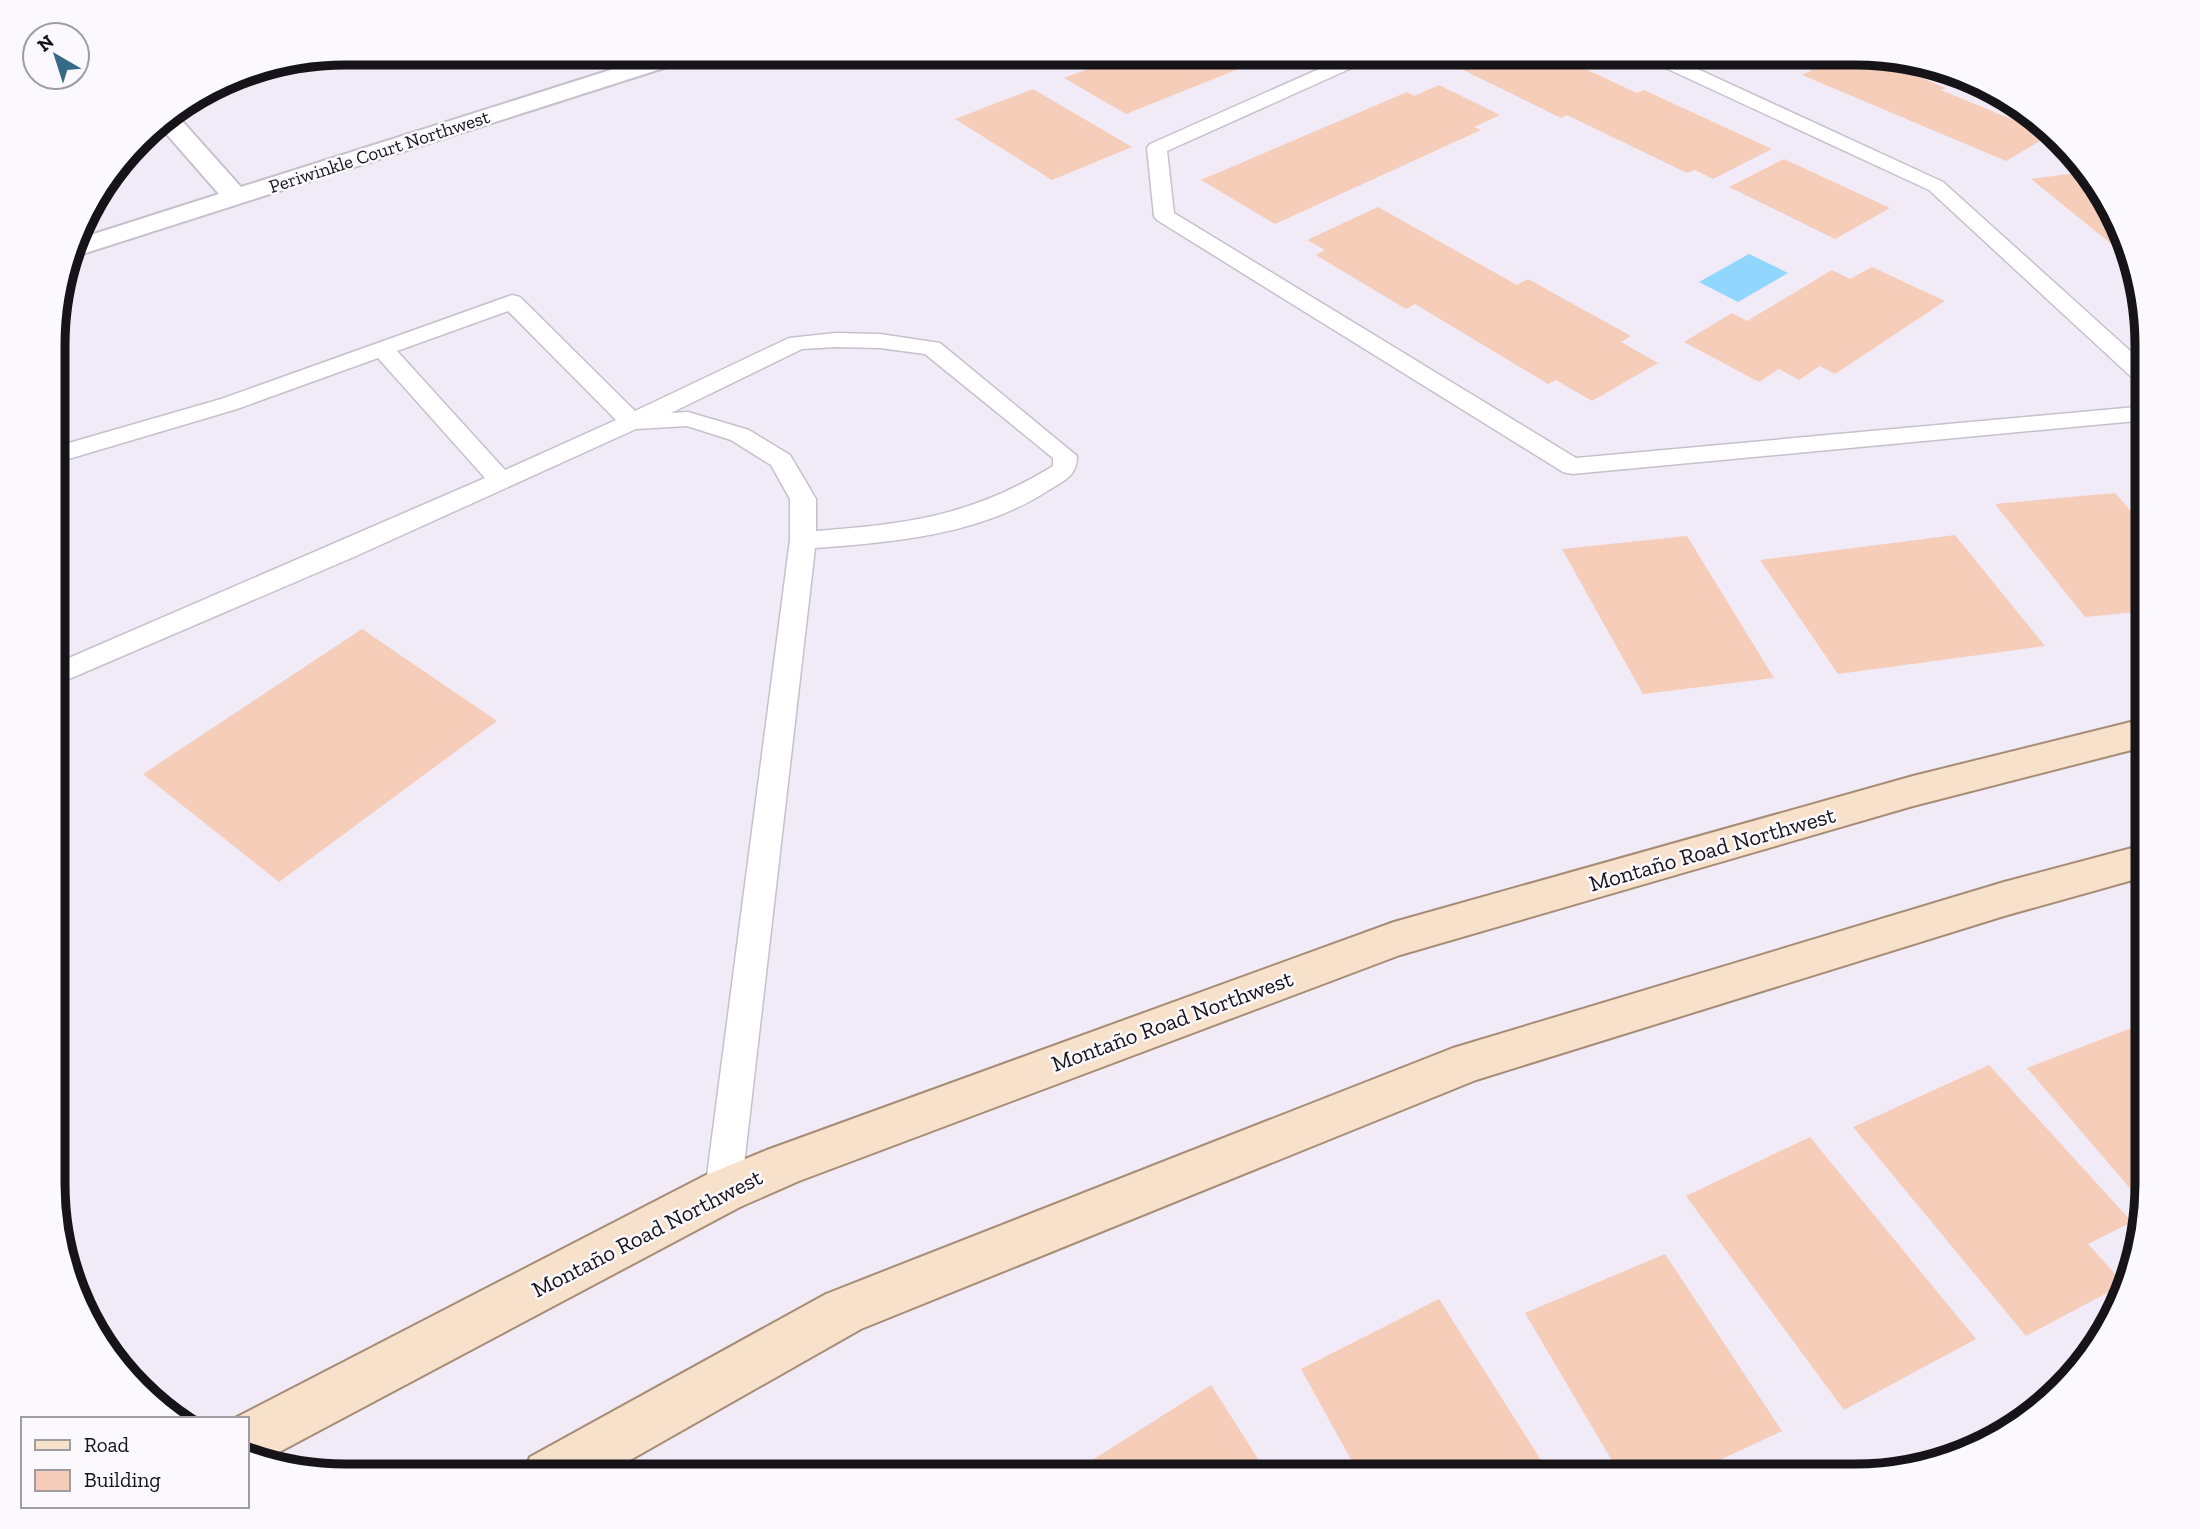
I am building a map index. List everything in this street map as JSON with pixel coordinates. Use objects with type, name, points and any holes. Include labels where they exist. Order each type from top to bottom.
[{"type":"main road","name":"Montaño Road Northwest","points":[[248,1439],[723,1191],[797,1160],[1395,939],[1913,792],[2135,735]]},
{"type":"main road","points":[[571,1464],[845,1311],[1469,1062],[2004,899],[2135,863]]},
{"type":"street","name":"Periwinkle Court Northwest","points":[[83,246],[649,65]]},
{"type":"street","points":[[172,125],[236,197]]},
{"type":"lane","points":[[1343,65],[1157,148],[1164,216],[1572,466],[2135,414]]},
{"type":"lane","points":[[1674,65],[1936,186],[2135,368]]},
{"type":"lane","points":[[65,452],[229,404],[512,302],[632,422],[688,419],[740,435],[781,460],[803,499],[803,540],[723,1191]]},
{"type":"lane","points":[[65,671],[501,481],[632,422],[797,342],[880,341],[932,348],[1065,456],[1065,469],[1048,482],[996,508],[957,522],[909,533],[803,540]]},
{"type":"lane","points":[[382,348],[501,481]]},
{"type":"water","points":[[1749,254],[1788,273],[1738,302],[1699,282]]},
{"type":"building","points":[[1099,65],[1248,65],[1126,114],[1064,78]]},
{"type":"building","points":[[1471,65],[1577,65],[1637,93],[1644,90],[1772,149],[1713,179],[1695,170],[1687,173],[1567,115],[1561,118],[1461,69]]},
{"type":"building","points":[[1763,65],[1780,65],[1772,69]]},
{"type":"building","points":[[1822,65],[1896,68],[1946,88],[1941,90],[2032,127],[2044,138],[2006,161],[1802,75]]},
{"type":"building","points":[[1439,85],[1500,115],[1474,127],[1481,130],[1275,224],[1201,180],[1407,92],[1414,96]]},
{"type":"building","points":[[1033,89],[1132,147],[1052,180],[955,119]]},
{"type":"building","points":[[1784,159],[1890,208],[1835,239],[1729,187]]},
{"type":"building","points":[[2076,173],[2098,205],[2117,247],[2115,247],[2031,179]]},
{"type":"building","points":[[1378,207],[1517,285],[1528,279],[1631,336],[1621,342],[1658,363],[1592,401],[1556,380],[1548,384],[1415,304],[1406,309],[1316,255],[1325,250],[1307,240]]},
{"type":"building","points":[[1872,267],[1945,301],[1835,374],[1820,366],[1799,380],[1779,369],[1759,382],[1684,342],[1732,313],[1747,321],[1832,270],[1850,279]]},
{"type":"building","points":[[2115,493],[2135,516],[2135,612],[2085,617],[1995,504]]},
{"type":"building","points":[[1955,535],[2045,646],[1838,674],[1760,560]]},
{"type":"building","points":[[1687,536],[1774,678],[1643,694],[1562,549]]},
{"type":"building","points":[[362,629],[497,721],[279,882],[143,774]]},
{"type":"building","points":[[2135,1027],[2135,1194],[2027,1068]]},
{"type":"building","points":[[1989,1065],[2132,1222],[2088,1244],[2119,1278],[2115,1289],[2026,1336],[1853,1127]]},
{"type":"building","points":[[1810,1137],[1976,1339],[1844,1410],[1686,1196]]},
{"type":"building","points":[[1665,1254],[1782,1431],[1711,1464],[1614,1464],[1525,1313]]},
{"type":"building","points":[[1439,1299],[1543,1464],[1353,1464],[1301,1369]]},
{"type":"building","points":[[1211,1385],[1261,1464],[1086,1464]]}]
